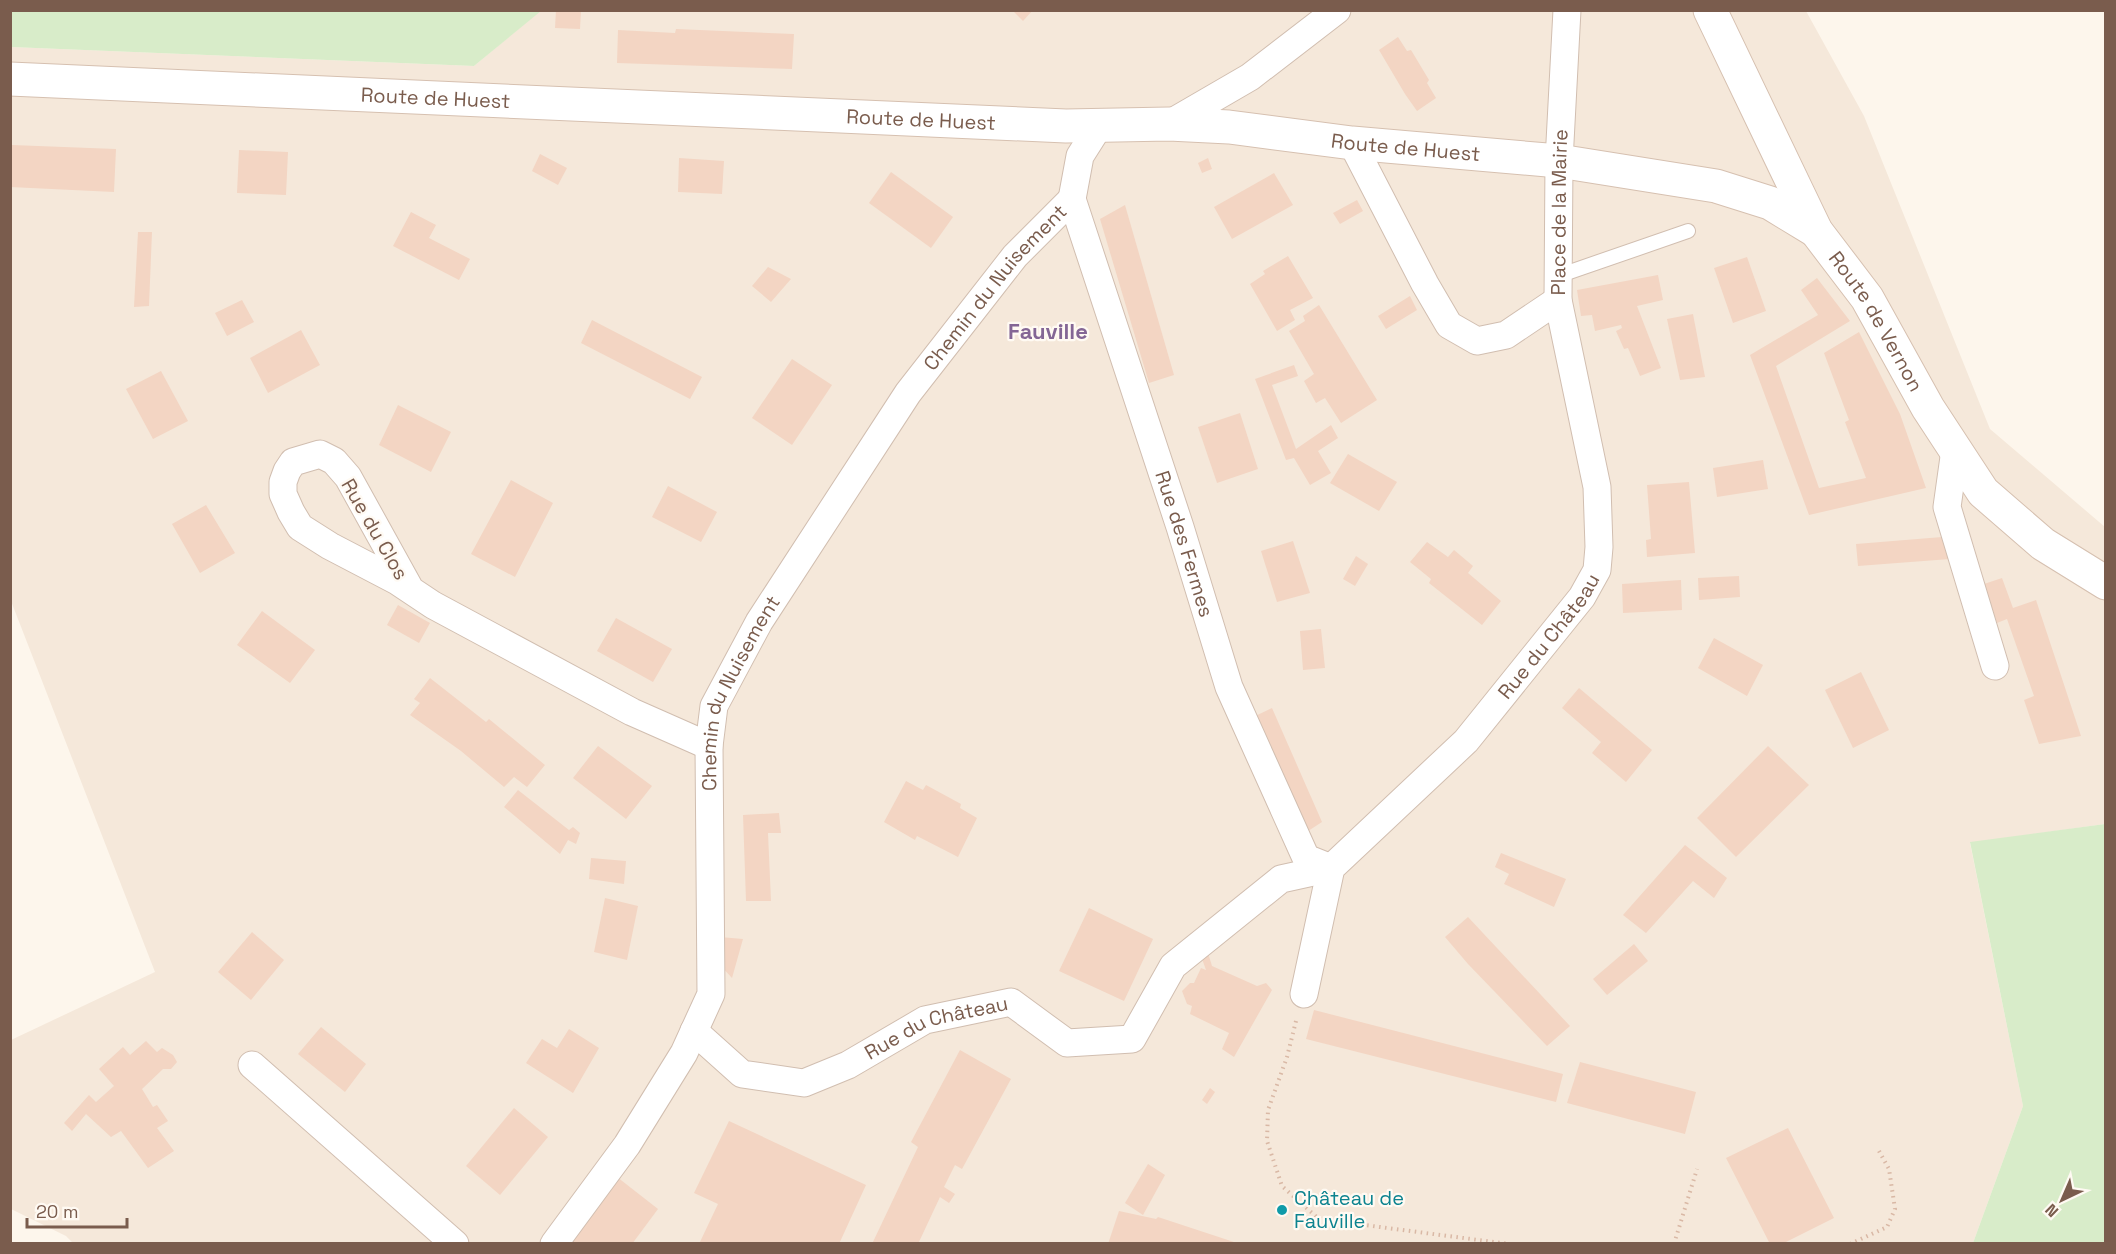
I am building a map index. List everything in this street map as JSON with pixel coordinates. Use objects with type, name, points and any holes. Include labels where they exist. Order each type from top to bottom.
[{"type":"main road","name":"Route de Vernon","points":[[1710,10],[1816,231],[1867,298],[1928,408],[1983,492],[2043,544],[2106,583]]},
{"type":"main road","name":"Route de Huest","points":[[10,79],[1066,126],[1169,124],[1229,127],[1352,143],[1559,161],[1716,186],[1770,202],[1816,231]]},
{"type":"street","points":[[1169,124],[1250,77],[1337,10]]},
{"type":"street","name":"Place de la Mairie","points":[[1352,143],[1425,284],[1449,325],[1477,341],[1506,335],[1558,288],[1559,161],[1567,10]]},
{"type":"street","points":[[1072,199],[1080,156],[1099,126]]},
{"type":"street","name":"Chemin du Nuisement","points":[[554,1244],[627,1145],[684,1053],[711,994],[709,746],[714,706],[759,622],[908,393],[1015,256],[1072,199]]},
{"type":"street","name":"Rue des Fermes","points":[[1072,199],[1180,527],[1229,687],[1306,858],[1331,868]]},
{"type":"street","name":"Rue du Château","points":[[694,1031],[742,1074],[804,1083],[848,1065],[925,1020],[1011,1002],[1067,1043],[1131,1039],[1173,966],[1281,879],[1331,868],[1466,741],[1582,597],[1597,570],[1599,547],[1597,487],[1558,288]]},
{"type":"street","points":[[1955,450],[1947,507],[1995,666]]},
{"type":"street","name":"Rue du Clos","points":[[410,590],[348,477],[333,461],[320,454],[293,462],[283,482],[283,494],[300,527],[433,605],[632,712],[709,746]]},
{"type":"street","points":[[1304,994],[1331,868]]},
{"type":"street","points":[[252,1065],[455,1244]]},
{"type":"lane","points":[[1558,288],[1688,231]]},
{"type":"path","points":[[1304,994],[1287,1058],[1268,1110],[1267,1141],[1282,1186],[1319,1219],[1509,1244]]},
{"type":"path","points":[[1850,1244],[1887,1227],[1895,1209],[1889,1168],[1879,1151]]},
{"type":"path","points":[[1674,1244],[1697,1169]]},
{"type":"shaded area","points":[[541,10],[1806,11],[1864,116],[1990,429],[2105,527],[2105,824],[1970,843],[2023,1106],[1973,1243],[73,1243],[66,1236],[11,1209],[11,1040],[155,972],[11,601],[11,47],[474,66]]},
{"type":"green space","points":[[11,10],[541,11],[474,66],[11,47]]},
{"type":"green space","points":[[2105,824],[2105,1243],[1973,1243],[2023,1106],[1970,842]]},
{"type":"building","points":[[556,10],[581,10],[580,29],[555,28]]},
{"type":"building","points":[[1012,10],[1033,10],[1023,21]]},
{"type":"building","points":[[676,29],[794,34],[792,69],[617,63],[618,30],[675,33]]},
{"type":"building","points":[[1398,37],[1407,51],[1411,50],[1429,80],[1427,83],[1436,98],[1417,111],[1379,50]]},
{"type":"building","points":[[12,145],[116,149],[114,192],[10,187]]},
{"type":"building","points":[[239,150],[288,152],[286,195],[237,193]]},
{"type":"building","points":[[540,154],[567,168],[558,185],[532,171]]},
{"type":"building","points":[[679,158],[724,161],[722,194],[678,192]]},
{"type":"building","points":[[1208,158],[1212,169],[1202,173],[1198,163]]},
{"type":"building","points":[[891,172],[953,217],[931,248],[869,203]]},
{"type":"building","points":[[1274,173],[1293,205],[1232,239],[1214,207]]},
{"type":"building","points":[[1357,200],[1363,211],[1340,224],[1333,213]]},
{"type":"building","points":[[1125,205],[1174,375],[1149,383],[1100,219]]},
{"type":"building","points":[[411,212],[436,225],[429,238],[470,259],[459,280],[393,246]]},
{"type":"building","points":[[138,232],[152,232],[149,306],[134,307]]},
{"type":"building","points":[[1288,256],[1313,298],[1290,310],[1295,320],[1277,331],[1250,284],[1265,274],[1263,271]]},
{"type":"building","points":[[1747,257],[1766,311],[1733,323],[1714,268]]},
{"type":"building","points":[[768,267],[791,279],[771,302],[752,286]]},
{"type":"building","points":[[1658,275],[1663,300],[1637,306],[1661,368],[1640,376],[1628,348],[1624,349],[1616,331],[1622,328],[1621,325],[1595,331],[1592,315],[1581,316],[1577,290]]},
{"type":"building","points":[[1817,278],[1850,321],[1776,366],[1819,488],[1866,478],[1845,422],[1849,420],[1824,353],[1859,332],[1900,414],[1926,488],[1809,515],[1750,355],[1818,315],[1801,290]]},
{"type":"building","points":[[1410,296],[1417,310],[1386,329],[1378,316]]},
{"type":"building","points":[[242,300],[254,322],[227,336],[215,313]]},
{"type":"building","points":[[1319,305],[1377,400],[1341,423],[1325,398],[1316,403],[1304,381],[1314,374],[1289,331],[1305,321],[1303,316]]},
{"type":"building","points":[[1693,314],[1705,377],[1680,380],[1667,319]]},
{"type":"building","points":[[592,320],[702,377],[690,399],[581,343]]},
{"type":"building","points":[[301,330],[320,365],[268,393],[250,358]]},
{"type":"building","points":[[792,359],[832,385],[792,445],[752,418]]},
{"type":"building","points":[[1294,365],[1298,376],[1272,385],[1296,449],[1331,425],[1338,438],[1318,451],[1331,473],[1310,485],[1294,458],[1286,460],[1255,379]]},
{"type":"building","points":[[161,371],[188,421],[153,439],[126,389]]},
{"type":"building","points":[[398,405],[451,432],[431,472],[379,445]]},
{"type":"building","points":[[1240,413],[1258,469],[1217,483],[1198,427]]},
{"type":"building","points":[[1348,454],[1397,482],[1379,511],[1330,483]]},
{"type":"building","points":[[1763,460],[1768,489],[1717,497],[1713,468]]},
{"type":"building","points":[[511,480],[553,503],[515,577],[471,554]]},
{"type":"building","points":[[1689,482],[1695,553],[1647,557],[1646,540],[1651,539],[1647,485]]},
{"type":"building","points":[[668,486],[717,512],[701,542],[652,517]]},
{"type":"building","points":[[206,505],[235,553],[200,573],[172,524]]},
{"type":"building","points":[[1942,537],[1950,559],[1858,566],[1856,544]]},
{"type":"building","points":[[1293,541],[1310,593],[1277,602],[1261,551]]},
{"type":"building","points":[[1427,542],[1448,557],[1454,550],[1473,566],[1468,573],[1501,601],[1482,625],[1429,583],[1431,579],[1410,562]]},
{"type":"building","points":[[1356,556],[1368,564],[1355,586],[1343,579]]},
{"type":"building","points":[[1739,576],[1740,597],[1699,600],[1698,578]]},
{"type":"building","points":[[2002,578],[2013,608],[2036,600],[2081,736],[2039,744],[2024,700],[2034,696],[2007,619],[1997,623],[1984,584]]},
{"type":"building","points":[[1681,580],[1682,610],[1623,613],[1622,584]]},
{"type":"building","points":[[398,605],[430,623],[419,643],[387,625]]},
{"type":"building","points":[[262,611],[315,650],[290,683],[237,645]]},
{"type":"building","points":[[616,618],[672,649],[653,682],[597,651]]},
{"type":"building","points":[[1321,629],[1325,668],[1303,670],[1300,631]]},
{"type":"building","points":[[1714,638],[1763,665],[1747,696],[1698,668]]},
{"type":"building","points":[[1861,672],[1889,730],[1853,748],[1825,690]]},
{"type":"building","points":[[430,678],[486,722],[489,719],[545,765],[527,787],[514,777],[504,787],[461,751],[410,715],[420,703],[414,699]]},
{"type":"building","points":[[1579,688],[1652,750],[1626,782],[1592,753],[1601,742],[1562,708]]},
{"type":"building","points":[[1272,708],[1322,822],[1302,835],[1249,719]]},
{"type":"building","points":[[598,746],[652,786],[626,819],[573,778]]},
{"type":"building","points":[[1768,746],[1809,785],[1736,857],[1697,818]]},
{"type":"building","points":[[906,781],[923,790],[926,785],[961,804],[960,808],[977,818],[958,857],[917,836],[915,840],[884,822]]},
{"type":"building","points":[[518,790],[569,830],[573,827],[580,833],[576,844],[568,840],[560,854],[504,807]]},
{"type":"building","points":[[779,813],[781,833],[768,833],[771,901],[746,901],[743,815]]},
{"type":"building","points":[[1685,845],[1727,878],[1714,898],[1693,881],[1646,933],[1623,915]]},
{"type":"building","points":[[1501,853],[1566,879],[1554,907],[1504,884],[1509,874],[1495,867]]},
{"type":"building","points":[[591,858],[626,861],[624,884],[589,879]]},
{"type":"building","points":[[605,898],[638,906],[627,960],[594,952]]},
{"type":"building","points":[[1089,908],[1153,939],[1124,1001],[1059,971]]},
{"type":"building","points":[[1468,917],[1570,1026],[1547,1046],[1445,937]]},
{"type":"building","points":[[252,932],[284,960],[251,1000],[218,972]]},
{"type":"building","points":[[720,937],[743,939],[732,978],[720,965]]},
{"type":"building","points":[[1634,944],[1648,961],[1607,995],[1593,979]]},
{"type":"building","points":[[1208,953],[1212,966],[1257,986],[1266,983],[1272,990],[1234,1057],[1222,1049],[1229,1033],[1190,1014],[1192,1006],[1187,1004],[1182,991],[1190,983],[1194,983],[1201,968],[1206,970],[1201,956]]},
{"type":"building","points":[[1314,1010],[1563,1074],[1556,1102],[1306,1039]]},
{"type":"building","points":[[321,1027],[366,1064],[345,1092],[298,1054]]},
{"type":"building","points":[[569,1029],[599,1048],[573,1093],[526,1063],[542,1039],[557,1048]]},
{"type":"building","points":[[146,1041],[157,1052],[162,1048],[173,1055],[177,1062],[171,1069],[163,1069],[142,1089],[153,1107],[157,1105],[168,1121],[157,1128],[174,1151],[148,1168],[121,1131],[111,1137],[86,1114],[72,1131],[64,1123],[89,1095],[96,1102],[114,1086],[99,1069],[123,1047],[130,1055]]},
{"type":"building","points":[[960,1050],[1011,1079],[962,1169],[955,1165],[944,1187],[955,1194],[949,1203],[940,1197],[918,1244],[872,1244],[918,1147],[911,1142]]},
{"type":"building","points":[[1580,1062],[1696,1092],[1685,1134],[1567,1103]]},
{"type":"building","points":[[1210,1088],[1215,1092],[1207,1104],[1202,1100]]},
{"type":"building","points":[[514,1108],[548,1137],[500,1195],[466,1166]]},
{"type":"building","points":[[729,1121],[866,1185],[839,1244],[699,1244],[718,1204],[694,1193]]},
{"type":"building","points":[[1788,1128],[1834,1218],[1782,1244],[1770,1244],[1726,1158]]},
{"type":"building","points":[[1148,1164],[1165,1175],[1143,1215],[1125,1203]]},
{"type":"building","points":[[617,1177],[658,1209],[632,1244],[566,1244]]},
{"type":"building","points":[[1119,1211],[1156,1219],[1158,1217],[1240,1244],[1108,1244]]},
{"type":"place","name":"Château de Fauville","points":[[1282,1210]]},
{"type":"district","name":"Fauville","points":[[1048,331]]}]
